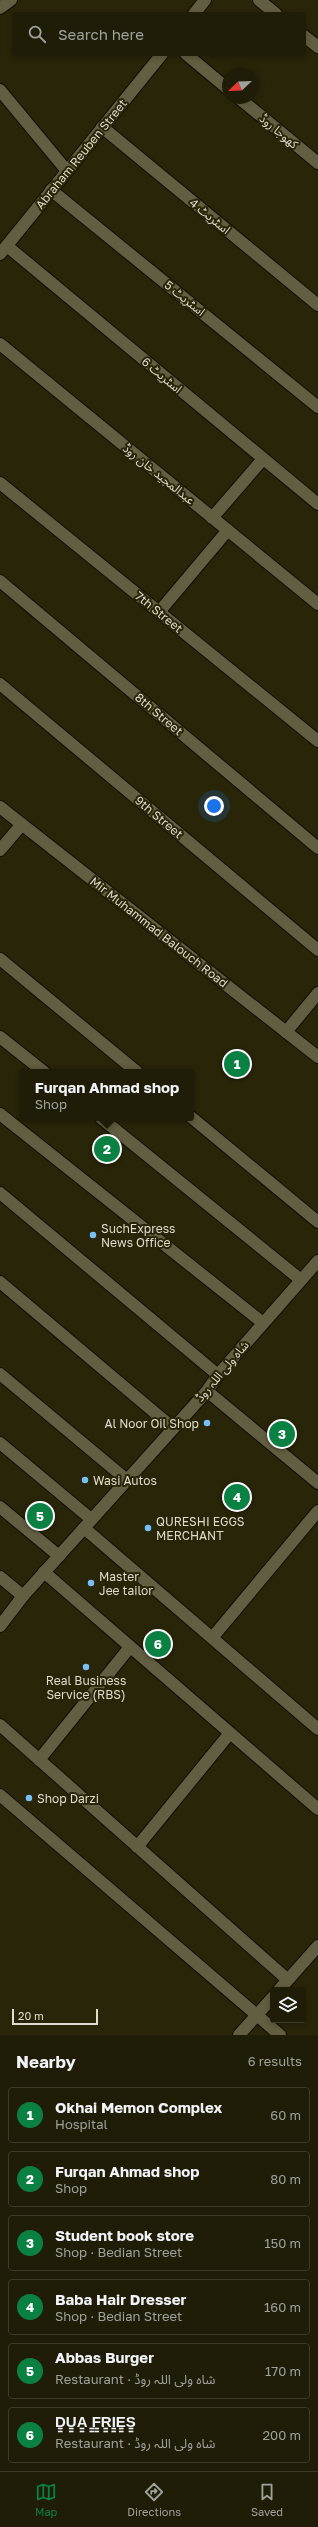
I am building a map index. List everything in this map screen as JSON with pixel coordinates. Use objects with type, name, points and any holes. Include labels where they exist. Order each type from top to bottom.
[{"type":"street","points":[[0,8],[11,0]]},
{"type":"street","points":[[196,12],[205,0]]},
{"type":"street","points":[[259,0],[274,12]]},
{"type":"street","points":[[306,38],[318,48]]},
{"type":"street","name":"Abraham Reuben Street","points":[[3,250],[160,56]]},
{"type":"street","points":[[188,56],[222,84]]},
{"type":"street","points":[[0,90],[67,171]]},
{"type":"street","name":"کھوجا روڈ","points":[[246,104],[318,163]]},
{"type":"street","name":"اسٹریٹ 4","points":[[102,127],[318,305]]},
{"type":"street","name":"اسٹریٹ 5","points":[[51,190],[318,407]]},
{"type":"street","name":"اسٹریٹ 6","points":[[3,250],[318,504]]},
{"type":"street","name":"عبدالمجید خان روڈ","points":[[0,344],[318,604]]},
{"type":"street","points":[[212,518],[263,459]]},
{"type":"street","name":"7th Street","points":[[0,483],[318,741]]},
{"type":"street","points":[[159,612],[228,530]]},
{"type":"street","name":"8th Street","points":[[0,581],[318,848]]},
{"type":"street","name":"9th Street","points":[[0,684],[318,950]]},
{"type":"street","name":"Mir Muhammad Balouch Road","points":[[0,807],[318,1057]]},
{"type":"street","points":[[0,850],[22,824]]},
{"type":"street","points":[[0,959],[133,1069]]},
{"type":"street","points":[[286,1032],[318,992]]},
{"type":"street","points":[[0,1037],[40,1069]]},
{"type":"street","points":[[0,1114],[263,1324]]},
{"type":"street","points":[[194,1119],[318,1222]]},
{"type":"street","points":[[105,1121],[301,1280]]},
{"type":"street","points":[[0,1193],[218,1375]]},
{"type":"street","name":"شاہ ولی اللہ روڈ","points":[[0,1626],[23,1596],[207,1391],[218,1375],[318,1261]]},
{"type":"street","points":[[0,1282],[173,1428]]},
{"type":"street","points":[[0,1374],[127,1480]]},
{"type":"street","points":[[207,1391],[318,1483]]},
{"type":"street","points":[[0,1443],[212,1638],[318,1729]]},
{"type":"street","points":[[0,1507],[58,1556]]},
{"type":"street","points":[[212,1638],[318,1511]]},
{"type":"street","points":[[44,1572],[318,1809]]},
{"type":"street","points":[[0,1576],[23,1596]]},
{"type":"street","points":[[39,1760],[130,1647]]},
{"type":"street","points":[[0,1725],[288,1980]]},
{"type":"street","points":[[137,1847],[230,1733]]},
{"type":"street","points":[[0,1795],[280,2035]]},
{"type":"street","points":[[282,1987],[318,1946]]},
{"type":"street","points":[[239,2035],[270,2000]]},
{"type":"place","name":"Okhai Memon Complex","points":[[237,1064]]},
{"type":"place","name":"Furqan Ahmad shop","points":[[107,1149]]},
{"type":"place","name":"SuchExpress News Office","points":[[93,1235]]},
{"type":"place","name":"Al Noor Oil Shop","points":[[207,1423]]},
{"type":"place","name":"Student book store","points":[[282,1434]]},
{"type":"place","name":"Wasi Autos","points":[[85,1480]]},
{"type":"place","name":"Baba Hair Dresser","points":[[237,1497]]},
{"type":"place","name":"Abbas Burger","points":[[40,1516]]},
{"type":"place","name":"QURESHI EGGS MERCHANT","points":[[148,1528]]},
{"type":"place","name":"Master Jee tailor","points":[[91,1583]]},
{"type":"place","name":"D̳U̳A̳ ̳F̳R̳I̳E̳S̳","points":[[158,1644]]},
{"type":"place","name":"Real Business Service (RBS)","points":[[86,1667]]},
{"type":"place","name":"Shop Darzi","points":[[29,1798]]}]
